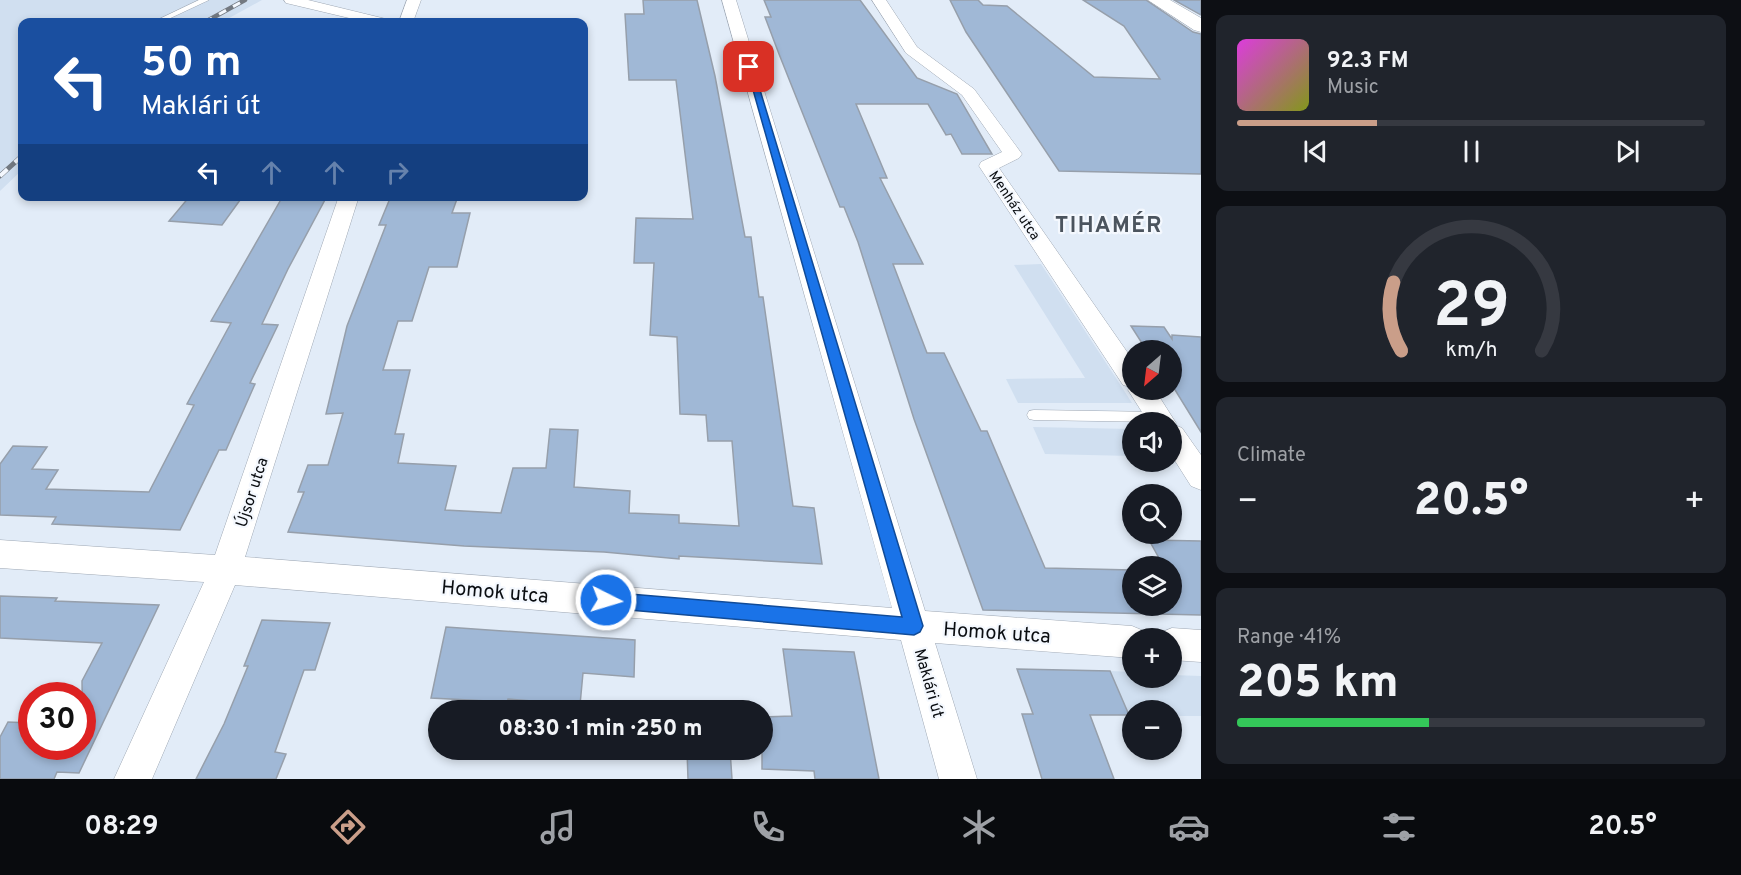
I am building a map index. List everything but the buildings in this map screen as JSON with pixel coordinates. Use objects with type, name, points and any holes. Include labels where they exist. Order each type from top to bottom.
[{"type":"street","points":[[291,0],[365,18]]},
{"type":"street","points":[[407,18],[414,0]]},
{"type":"street","name":"Maklári út","points":[[729,0],[958,779]]},
{"type":"street","name":"Menház utca","points":[[879,0],[911,50],[968,92],[1013,154],[988,166],[1122,363]]},
{"type":"street","points":[[1157,0],[1201,26]]},
{"type":"street","name":"Újsor utca","points":[[133,779],[226,569],[347,201]]},
{"type":"street","points":[[1182,448],[1198,470]]},
{"type":"street","name":"Homok utca","points":[[0,554],[226,569],[1122,641]]},
{"type":"street","points":[[1182,645],[1201,646]]},
{"type":"lane","points":[[166,18],[205,0]]},
{"type":"lane","points":[[1034,415],[1122,422]]},
{"type":"shaded area","points":[[0,0],[262,0],[229,18],[18,18],[18,174],[0,191]]},
{"type":"shaded area","points":[[1041,264],[1122,388],[1122,400],[1130,400],[1132,403],[1018,403],[1006,379],[1085,378],[1014,265]]},
{"type":"shaded area","points":[[1033,427],[1122,429],[1122,456],[1045,454]]},
{"type":"shaded area","points":[[1110,671],[1122,672],[1122,688],[1182,688],[1182,675],[1201,676],[1201,716],[1182,716],[1182,700],[1123,700]]},
{"type":"railway","points":[[212,18],[245,0]]},
{"type":"railway","points":[[0,176],[18,160]]},
{"type":"district","name":"TIHAMÉR","points":[[1109,224]]},
{"type":"route","points":[[606,600],[914,626],[749,67]]}]
